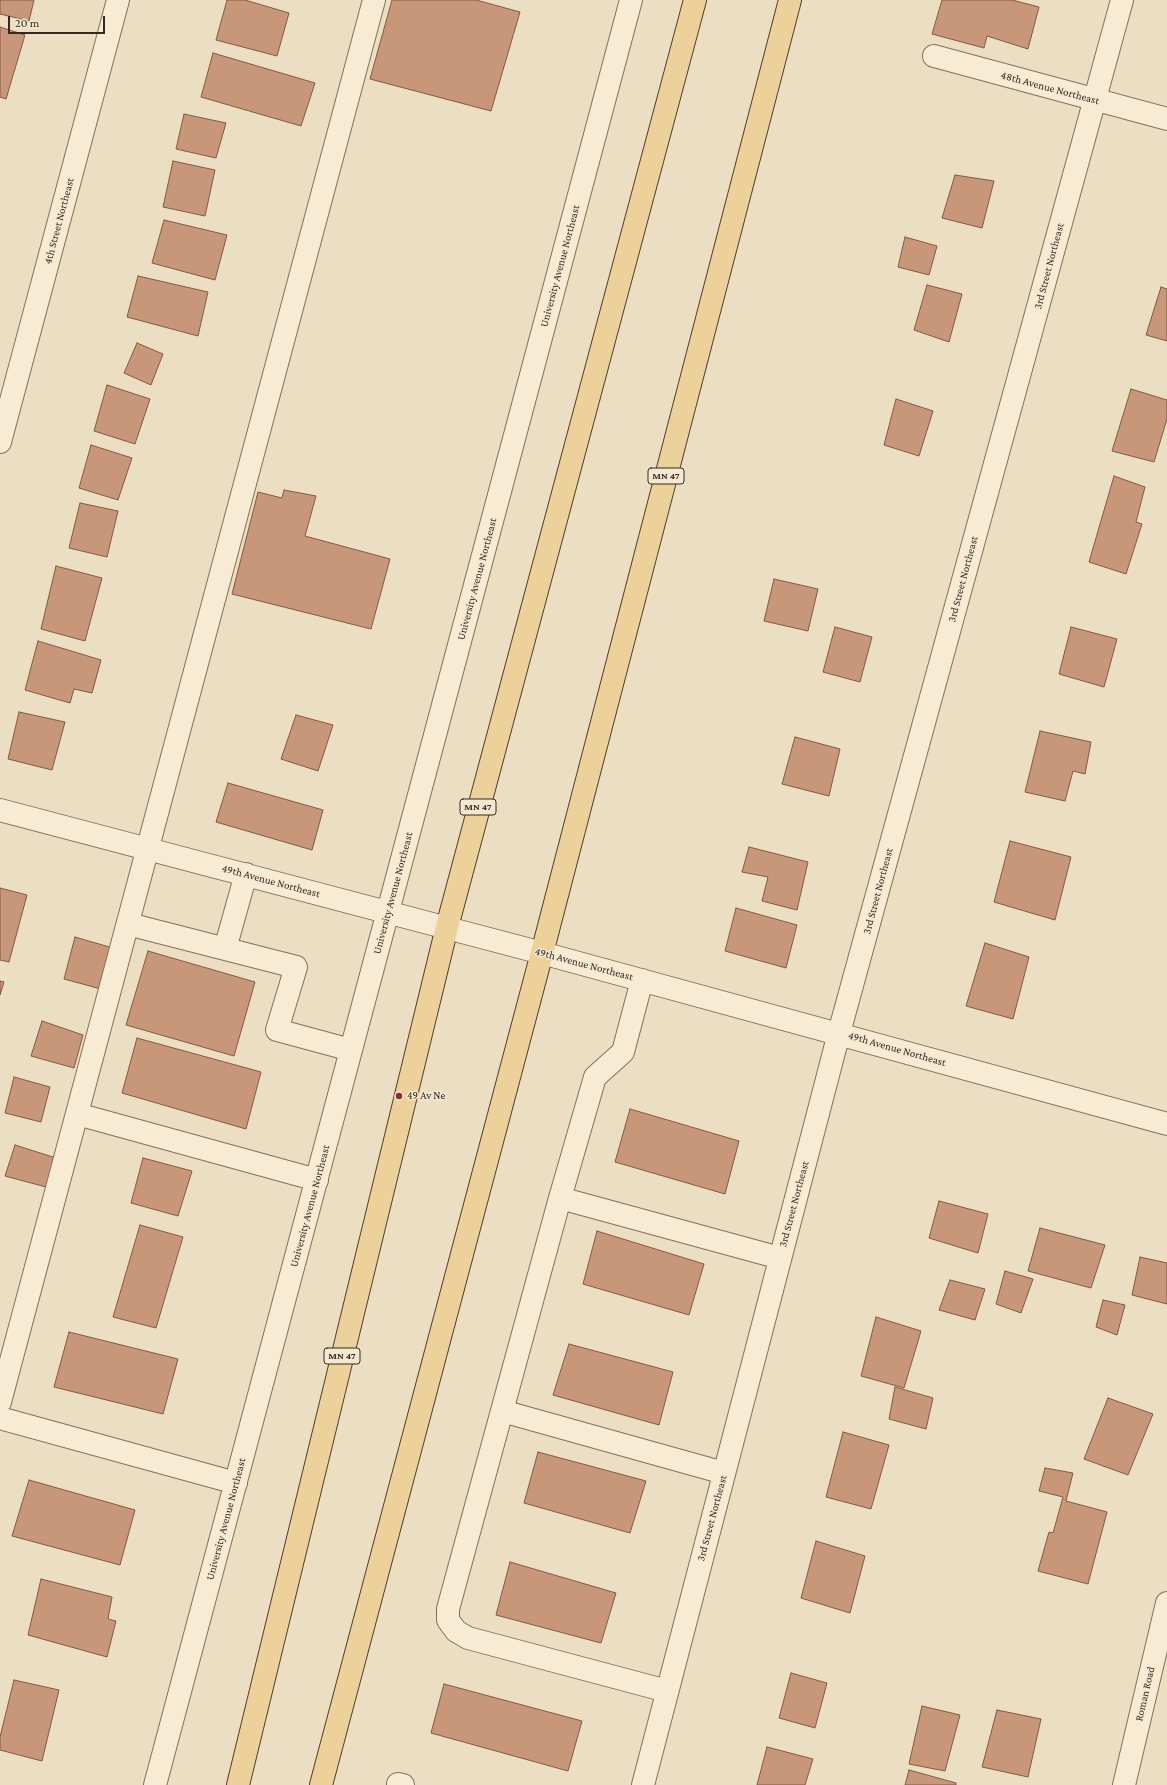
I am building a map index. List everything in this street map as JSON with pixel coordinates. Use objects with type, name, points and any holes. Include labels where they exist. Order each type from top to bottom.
[{"type":"main road","name":"MN 47","points":[[238,1785],[447,927],[695,0]]},
{"type":"main road","name":"MN 47","points":[[321,1785],[542,953],[790,0]]},
{"type":"street","name":"4th Street Northeast","points":[[0,442],[118,0]]},
{"type":"street","points":[[0,1402],[374,0]]},
{"type":"street","name":"University Avenue Northeast","points":[[155,1785],[631,0]]},
{"type":"street","name":"3rd Street Northeast","points":[[643,1785],[839,1033],[1122,0]]},
{"type":"street","name":"48th Avenue Northeast","points":[[934,56],[1167,119]]},
{"type":"street","name":"49th Avenue Northeast","points":[[0,810],[496,940],[1167,1124]]},
{"type":"street","points":[[225,949],[246,874]]},
{"type":"street","points":[[128,924],[296,967],[277,1030],[351,1050]]},
{"type":"street","points":[[642,980],[623,1052],[595,1077],[560,1198],[448,1609],[448,1620],[456,1631],[468,1638],[667,1691]]},
{"type":"street","points":[[77,1114],[317,1180]]},
{"type":"street","points":[[560,1198],[780,1258]]},
{"type":"street","points":[[502,1411],[724,1473]]},
{"type":"street","points":[[0,1418],[236,1483]]},
{"type":"street","name":"Roman Road","points":[[1124,1785],[1166,1610]]},
{"type":"building","points":[[0,0],[34,0],[29,21],[0,14]]},
{"type":"building","points":[[227,0],[245,0],[289,13],[277,56],[216,40]]},
{"type":"building","points":[[392,0],[476,0],[520,12],[491,111],[370,79]]},
{"type":"building","points":[[942,0],[1012,0],[1039,7],[1028,49],[987,36],[984,48],[932,34]]},
{"type":"building","points":[[0,27],[25,35],[6,99],[0,97]]},
{"type":"building","points":[[213,53],[315,83],[301,126],[201,97]]},
{"type":"building","points":[[184,114],[226,123],[216,158],[176,149]]},
{"type":"building","points":[[173,161],[215,170],[205,216],[163,207]]},
{"type":"building","points":[[955,175],[994,181],[982,228],[942,218]]},
{"type":"building","points":[[164,220],[227,235],[215,280],[152,263]]},
{"type":"building","points":[[905,237],[937,246],[929,275],[898,267]]},
{"type":"building","points":[[138,276],[208,292],[198,336],[127,317]]},
{"type":"building","points":[[927,285],[962,294],[949,342],[914,330]]},
{"type":"building","points":[[1161,287],[1167,289],[1167,341],[1146,335]]},
{"type":"building","points":[[137,343],[163,354],[151,385],[124,373]]},
{"type":"building","points":[[107,385],[150,399],[135,444],[94,431]]},
{"type":"building","points":[[1131,389],[1167,400],[1167,419],[1154,462],[1112,451]]},
{"type":"building","points":[[896,399],[933,411],[919,456],[884,445]]},
{"type":"building","points":[[91,445],[132,458],[118,500],[79,488]]},
{"type":"building","points":[[1114,476],[1145,487],[1136,522],[1142,524],[1126,574],[1089,562]]},
{"type":"building","points":[[284,490],[316,496],[305,536],[390,559],[371,629],[232,594],[258,492],[282,498]]},
{"type":"building","points":[[80,503],[118,511],[107,557],[69,548]]},
{"type":"building","points":[[56,566],[102,578],[85,641],[41,629]]},
{"type":"building","points":[[774,579],[818,589],[808,631],[764,621]]},
{"type":"building","points":[[835,627],[872,637],[860,682],[823,672]]},
{"type":"building","points":[[1071,627],[1117,639],[1104,687],[1059,674]]},
{"type":"building","points":[[38,641],[101,660],[92,693],[74,689],[70,703],[25,690]]},
{"type":"building","points":[[19,712],[65,722],[52,770],[8,759]]},
{"type":"building","points":[[296,715],[333,725],[318,771],[281,759]]},
{"type":"building","points":[[1040,731],[1091,742],[1085,774],[1073,771],[1065,801],[1025,792]]},
{"type":"building","points":[[795,737],[840,749],[829,796],[782,784]]},
{"type":"building","points":[[228,783],[323,810],[312,850],[216,822]]},
{"type":"building","points":[[1010,841],[1071,857],[1055,920],[994,902]]},
{"type":"building","points":[[749,847],[808,862],[797,910],[762,901],[768,877],[742,872]]},
{"type":"building","points":[[0,888],[27,895],[9,962],[0,960]]},
{"type":"building","points":[[736,908],[797,925],[786,968],[725,951]]},
{"type":"building","points":[[75,937],[113,948],[101,989],[64,979]]},
{"type":"building","points":[[985,943],[1029,957],[1013,1019],[966,1006]]},
{"type":"building","points":[[148,951],[255,982],[234,1056],[126,1025]]},
{"type":"building","points":[[0,981],[4,982],[0,995]]},
{"type":"building","points":[[42,1021],[83,1035],[74,1068],[31,1056]]},
{"type":"building","points":[[137,1038],[261,1072],[246,1129],[122,1093]]},
{"type":"building","points":[[14,1077],[50,1087],[41,1122],[5,1113]]},
{"type":"building","points":[[630,1109],[739,1141],[725,1194],[615,1162]]},
{"type":"building","points":[[15,1145],[56,1158],[46,1187],[5,1176]]},
{"type":"building","points":[[143,1158],[192,1171],[178,1216],[131,1203]]},
{"type":"building","points":[[939,1201],[988,1214],[978,1253],[929,1238]]},
{"type":"building","points":[[140,1225],[183,1237],[156,1328],[113,1317]]},
{"type":"building","points":[[1040,1228],[1105,1245],[1091,1288],[1028,1271]]},
{"type":"building","points":[[597,1231],[704,1264],[689,1315],[583,1284]]},
{"type":"building","points":[[1140,1257],[1167,1263],[1167,1304],[1132,1295]]},
{"type":"building","points":[[1005,1271],[1033,1279],[1021,1313],[996,1304]]},
{"type":"building","points":[[950,1280],[985,1289],[975,1320],[939,1310]]},
{"type":"building","points":[[1103,1300],[1125,1305],[1117,1335],[1096,1327]]},
{"type":"building","points":[[876,1317],[921,1331],[904,1388],[861,1376]]},
{"type":"building","points":[[69,1332],[178,1359],[163,1414],[54,1387]]},
{"type":"building","points":[[569,1344],[673,1372],[659,1425],[553,1395]]},
{"type":"building","points":[[895,1387],[933,1398],[926,1429],[889,1419]]},
{"type":"building","points":[[1108,1398],[1153,1414],[1128,1475],[1084,1459]]},
{"type":"building","points":[[843,1432],[889,1445],[871,1509],[826,1497]]},
{"type":"building","points":[[538,1452],[646,1481],[630,1533],[524,1503]]},
{"type":"building","points":[[1045,1468],[1073,1473],[1066,1501],[1107,1512],[1088,1584],[1038,1571],[1049,1532],[1053,1533],[1063,1497],[1039,1491]]},
{"type":"building","points":[[29,1480],[135,1510],[120,1565],[12,1536]]},
{"type":"building","points":[[816,1541],[865,1556],[850,1613],[801,1598]]},
{"type":"building","points":[[510,1562],[616,1593],[601,1643],[496,1615]]},
{"type":"building","points":[[41,1579],[112,1597],[108,1619],[116,1621],[107,1657],[28,1635]]},
{"type":"building","points":[[791,1673],[827,1683],[815,1728],[779,1718]]},
{"type":"building","points":[[14,1680],[59,1690],[42,1761],[0,1750],[0,1737]]},
{"type":"building","points":[[444,1684],[582,1721],[568,1771],[431,1733]]},
{"type":"building","points":[[922,1706],[960,1715],[945,1771],[909,1764]]},
{"type":"building","points":[[997,1710],[1041,1719],[1028,1777],[982,1767]]},
{"type":"building","points":[[767,1747],[813,1759],[805,1785],[757,1785]]},
{"type":"building","points":[[909,1770],[956,1783],[956,1785],[905,1785]]},
{"type":"place","name":"49 Av Ne","points":[[399,1096]]}]
